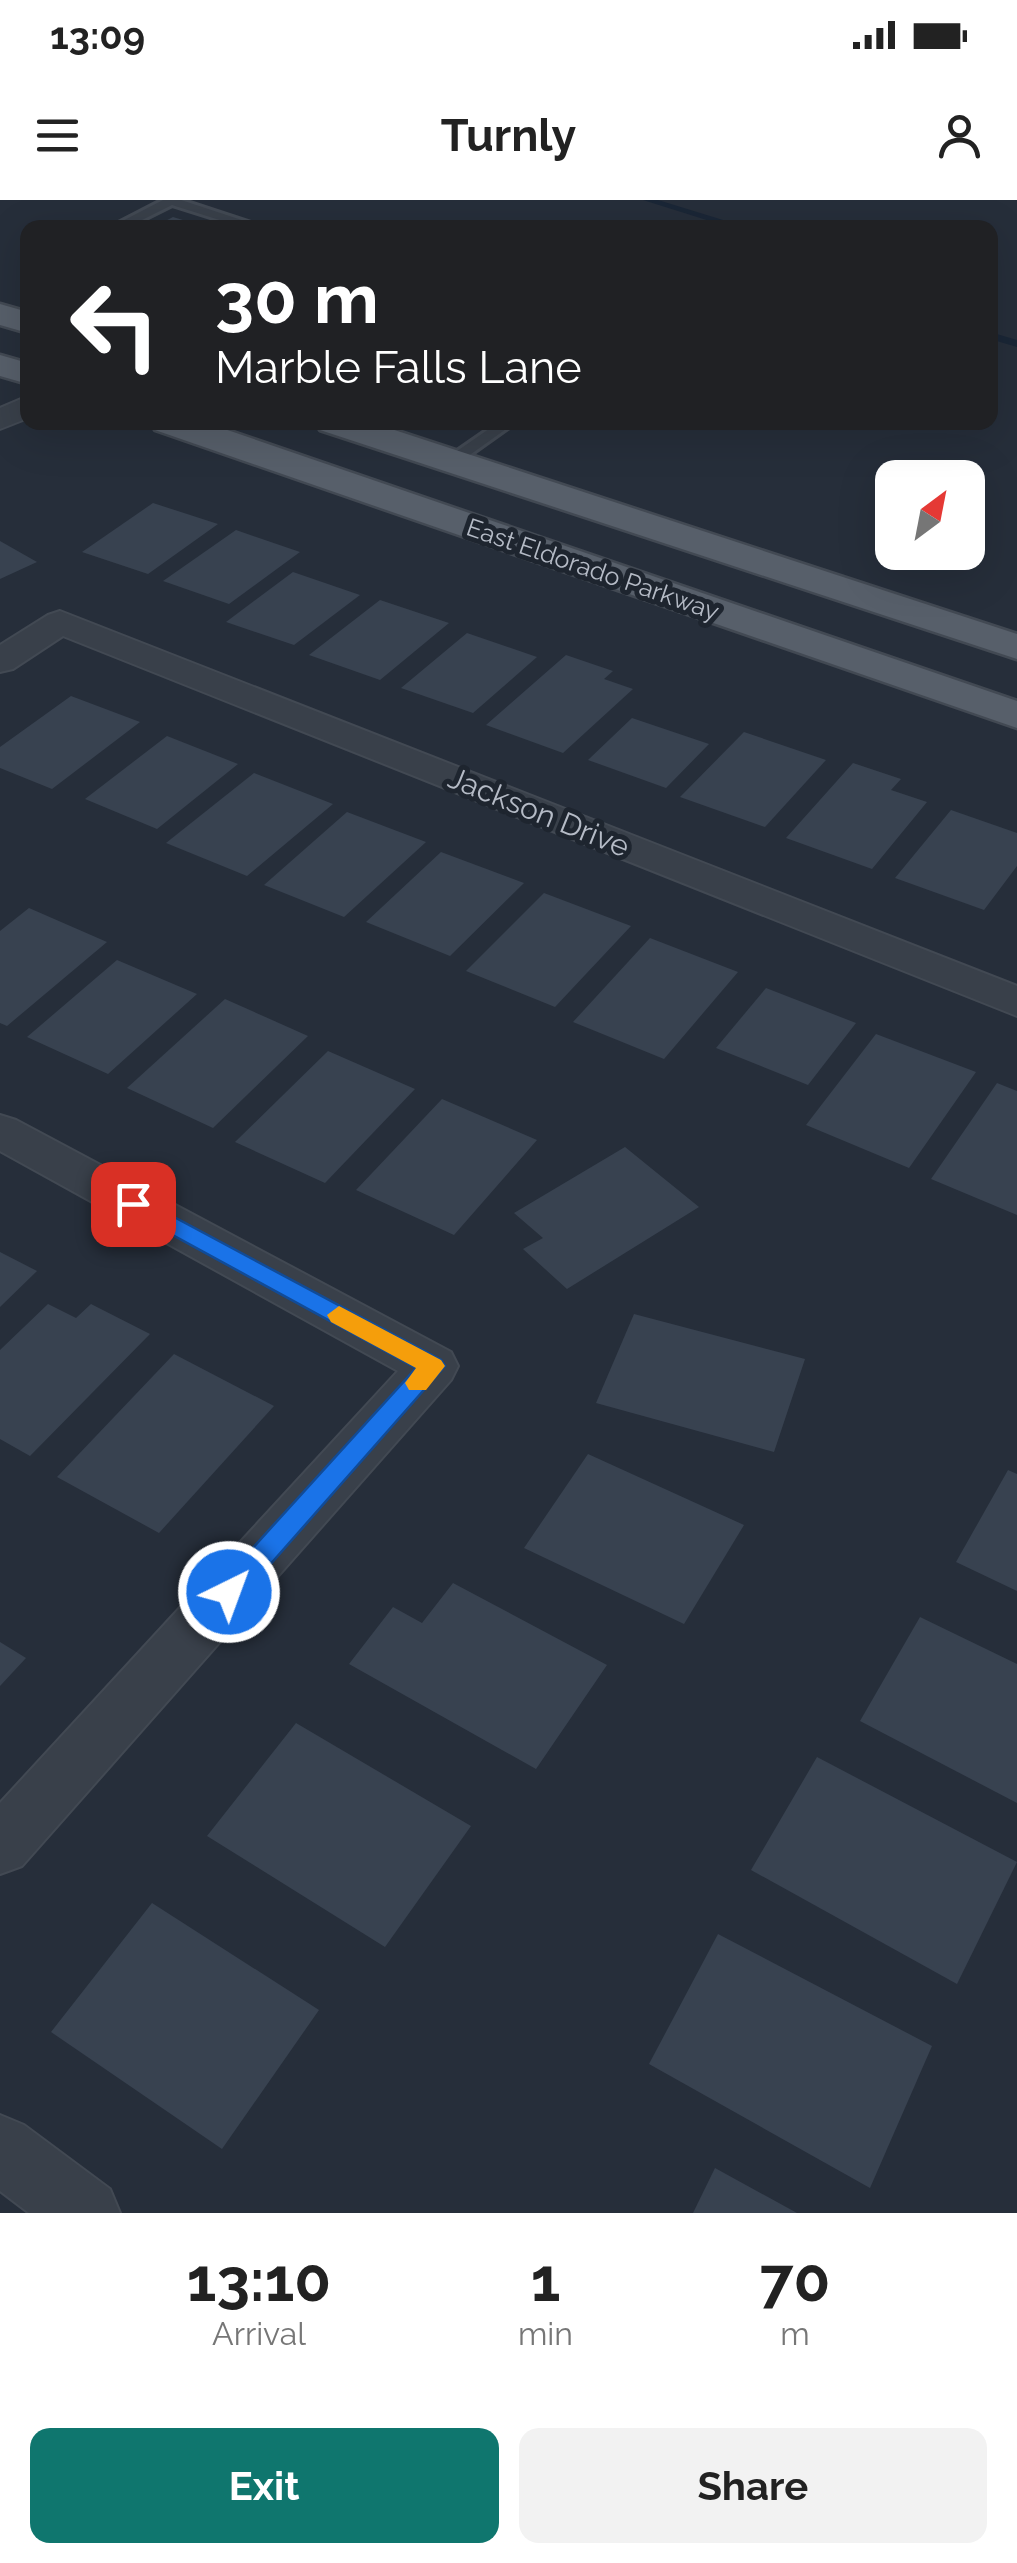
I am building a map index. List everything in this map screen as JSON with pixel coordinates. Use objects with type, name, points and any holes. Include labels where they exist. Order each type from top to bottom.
[{"type":"main road","name":"East Eldorado Parkway","points":[[191,430],[1017,714]]},
{"type":"main road","name":"East Eldorado Parkway","points":[[359,430],[1017,647]]},
{"type":"street","name":"Jackson Drive","points":[[0,661],[60,622],[1017,1002]]},
{"type":"street","points":[[0,1131],[433,1366],[0,1846]]},
{"type":"street","points":[[0,2149],[86,2213]]},
{"type":"lane","points":[[132,220],[171,201],[234,220]]},
{"type":"lane","points":[[452,460],[497,430]]},
{"type":"building","points":[[153,503],[218,524],[148,574],[82,552]]},
{"type":"building","points":[[236,530],[300,552],[229,604],[163,581]]},
{"type":"building","points":[[0,541],[37,562],[0,579]]},
{"type":"building","points":[[293,572],[360,595],[294,645],[226,622]]},
{"type":"building","points":[[380,600],[449,623],[380,680],[309,655]]},
{"type":"building","points":[[467,633],[537,657],[473,713],[401,688]]},
{"type":"building","points":[[566,655],[613,671],[604,679],[633,689],[563,753],[486,725]]},
{"type":"building","points":[[71,696],[140,722],[52,789],[0,768],[0,747]]},
{"type":"building","points":[[632,718],[709,744],[666,788],[588,760]]},
{"type":"building","points":[[744,732],[826,760],[765,827],[680,797]]},
{"type":"building","points":[[167,736],[238,764],[157,829],[85,799]]},
{"type":"building","points":[[853,763],[901,779],[891,790],[927,802],[872,869],[786,838]]},
{"type":"building","points":[[254,773],[333,804],[247,876],[166,843]]},
{"type":"building","points":[[951,810],[1017,833],[1017,866],[984,910],[895,878]]},
{"type":"building","points":[[347,812],[426,842],[344,917],[264,885]]},
{"type":"building","points":[[441,852],[524,883],[450,956],[366,922]]},
{"type":"building","points":[[544,893],[631,926],[555,1007],[466,971]]},
{"type":"building","points":[[29,908],[107,942],[7,1026],[0,1023],[0,931]]},
{"type":"building","points":[[650,938],[738,972],[664,1059],[573,1022]]},
{"type":"building","points":[[117,960],[197,994],[108,1074],[27,1037]]},
{"type":"building","points":[[766,988],[856,1023],[808,1085],[716,1048]]},
{"type":"building","points":[[225,999],[308,1036],[213,1128],[127,1088]]},
{"type":"building","points":[[876,1034],[976,1072],[909,1168],[806,1125]]},
{"type":"building","points":[[328,1051],[415,1089],[325,1183],[235,1142]]},
{"type":"building","points":[[997,1083],[1017,1091],[1017,1215],[931,1179]]},
{"type":"building","points":[[442,1099],[537,1140],[454,1235],[356,1190]]},
{"type":"building","points":[[625,1147],[699,1207],[567,1289],[523,1249],[543,1238],[514,1213]]},
{"type":"building","points":[[0,1252],[37,1271],[0,1307]]},
{"type":"building","points":[[48,1304],[76,1318],[91,1304],[150,1334],[30,1456],[0,1439],[0,1350]]},
{"type":"building","points":[[634,1314],[805,1359],[774,1452],[596,1403]]},
{"type":"building","points":[[174,1354],[274,1406],[159,1533],[57,1477]]},
{"type":"building","points":[[588,1454],[744,1525],[684,1624],[524,1548]]},
{"type":"building","points":[[1008,1470],[1017,1474],[1017,1591],[956,1562]]},
{"type":"building","points":[[453,1583],[607,1665],[536,1769],[349,1664],[393,1607],[422,1623]]},
{"type":"building","points":[[920,1617],[1017,1664],[1017,1803],[860,1721]]},
{"type":"building","points":[[0,1642],[26,1658],[0,1686]]},
{"type":"building","points":[[296,1723],[471,1826],[385,1947],[207,1836]]},
{"type":"building","points":[[817,1757],[1017,1862],[957,1984],[751,1870]]},
{"type":"building","points":[[152,1903],[319,2010],[222,2149],[51,2032]]},
{"type":"building","points":[[718,1934],[932,2046],[870,2188],[649,2064]]},
{"type":"building","points":[[715,2168],[797,2213],[693,2213]]},
{"type":"waterway","points":[[648,200],[717,220]]},
{"type":"waterway","points":[[998,338],[1017,344]]},
{"type":"slow traffic","points":[[339,1315],[433,1366],[418,1383]]},
{"type":"route","points":[[133,1204],[433,1366],[229,1592]]}]
